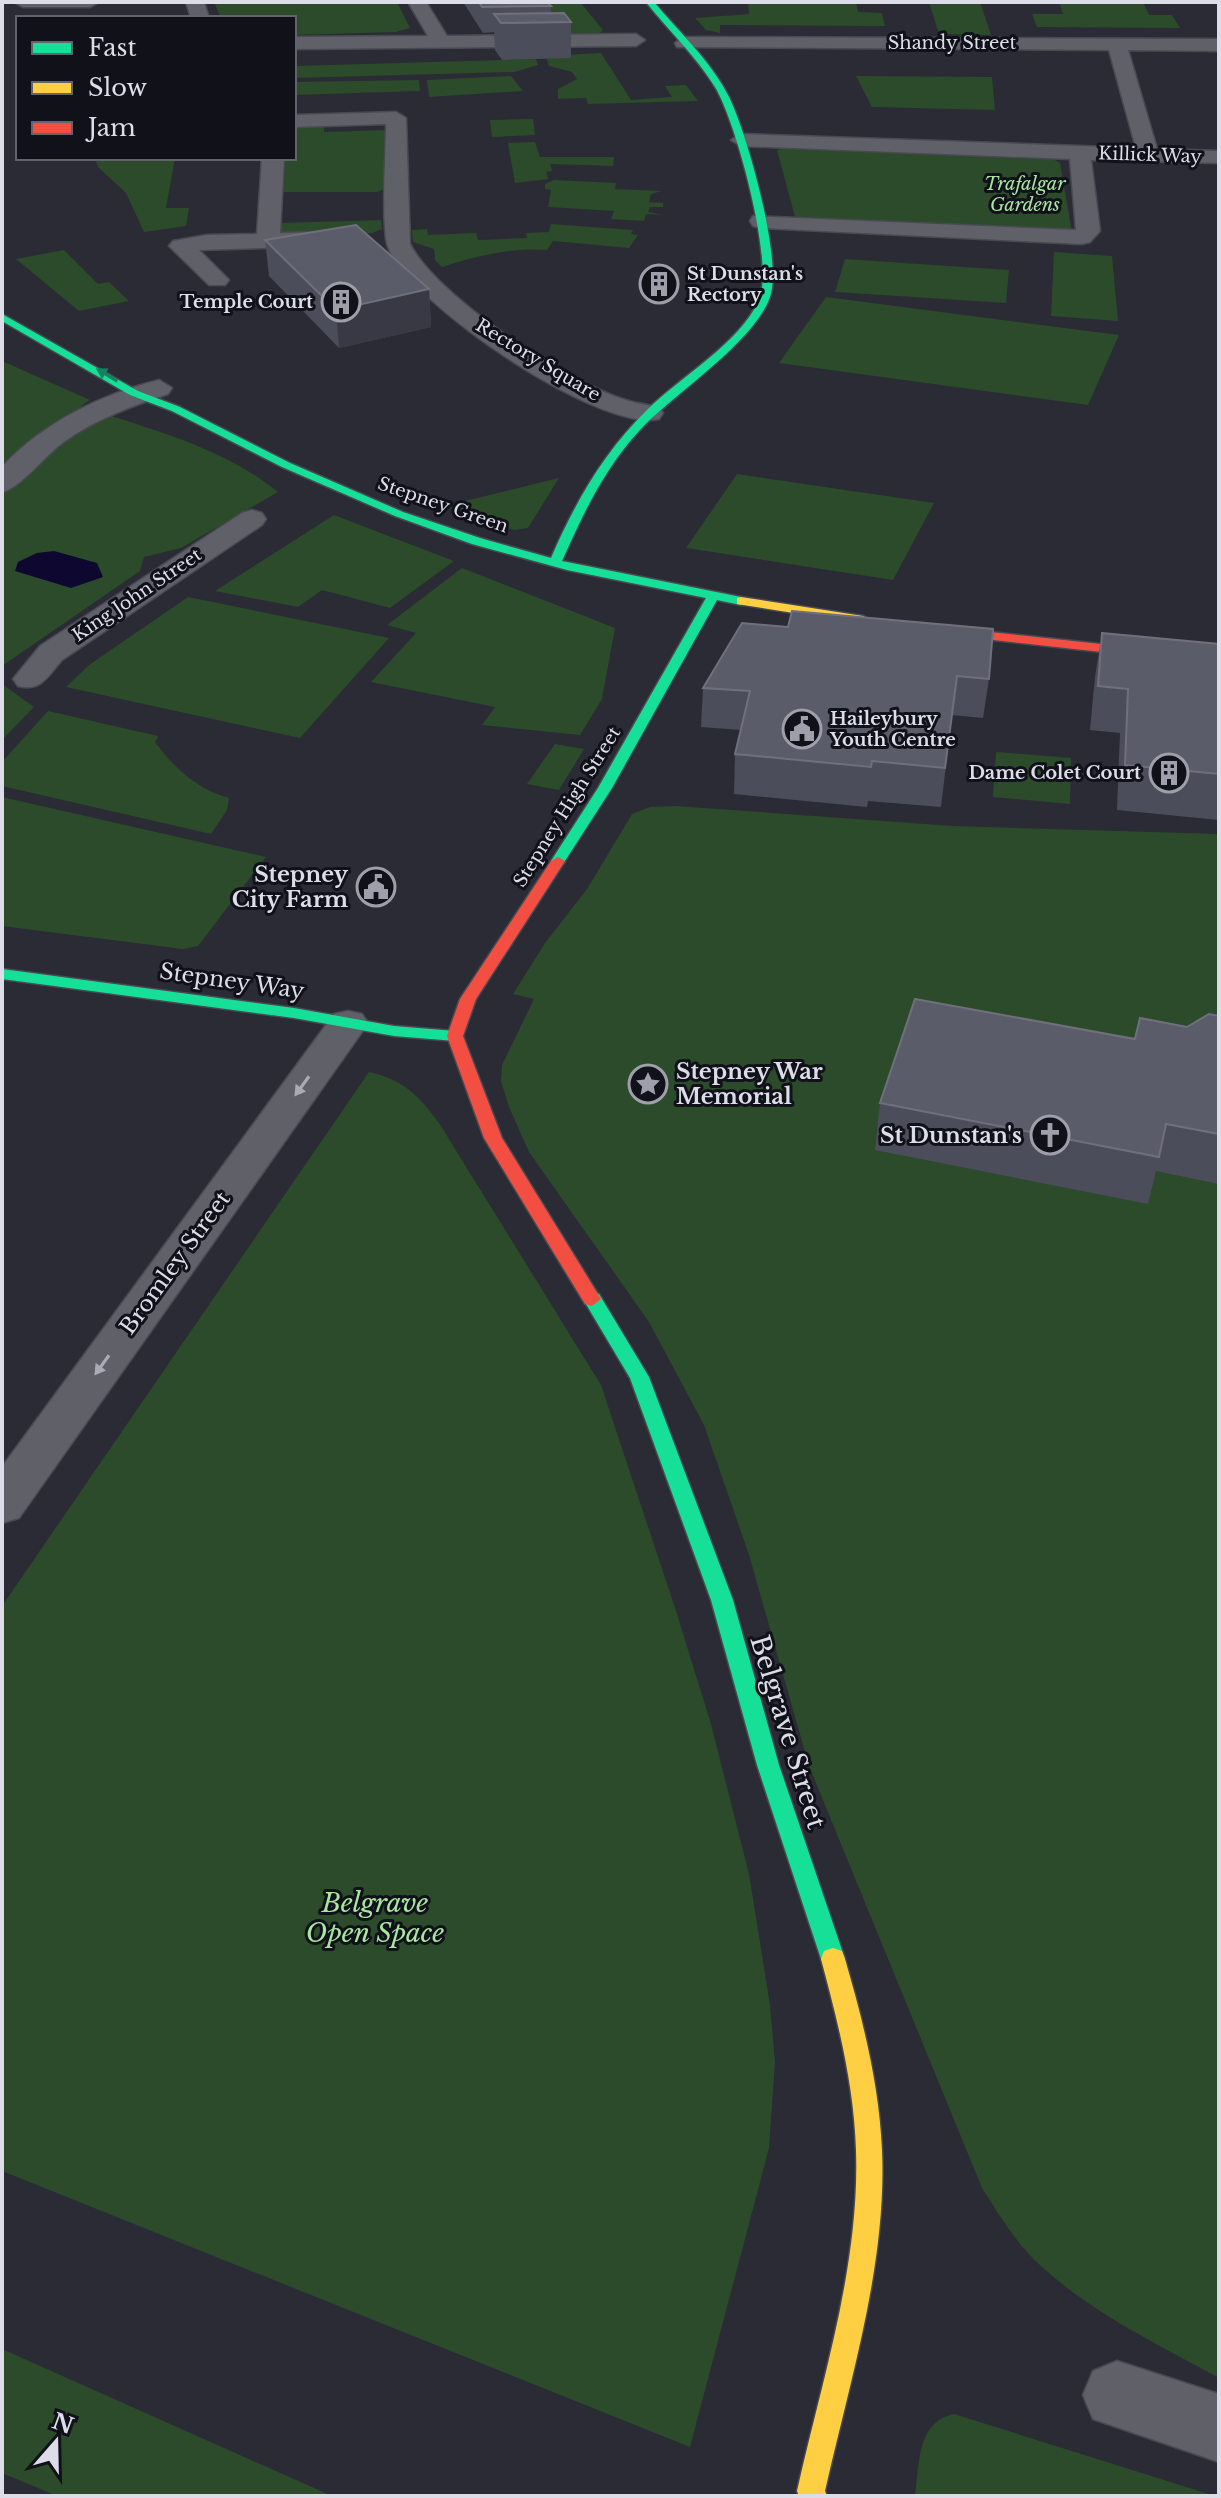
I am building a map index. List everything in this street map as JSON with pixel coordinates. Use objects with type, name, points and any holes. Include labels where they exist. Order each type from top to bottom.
[{"type":"main road","points":[[556,560],[581,501],[603,464],[650,413],[762,307],[767,294],[761,221],[741,140],[725,96],[650,2]]},
{"type":"main road","name":"Stepney Green","points":[[5,307],[45,337],[175,399],[176,409],[358,496],[477,541],[712,598],[883,623]]},
{"type":"main road","name":"Stepney High Street","points":[[455,1036],[481,977],[605,788],[712,598]]},
{"type":"main road","points":[[914,627],[1219,661]]},
{"type":"main road","name":"Stepney Way","points":[[2,974],[455,1036]]},
{"type":"main road","name":"Belgrave Street","points":[[455,1036],[493,1138],[639,1377],[722,1600],[768,1765],[823,1923],[859,2050],[869,2179],[857,2282],[809,2494]]},
{"type":"street","points":[[23,2],[90,2]]},
{"type":"street","points":[[417,2],[440,40]]},
{"type":"street","points":[[296,43],[636,40]]},
{"type":"street","name":"Shandy Street","points":[[684,43],[1219,45]]},
{"type":"street","points":[[1117,44],[1148,155]]},
{"type":"street","name":"Rectory Square","points":[[296,121],[396,118],[398,237],[405,262],[488,334],[615,405],[650,413]]},
{"type":"street","points":[[741,140],[1080,153],[1089,231],[1082,237],[761,221]]},
{"type":"street","name":"Killick Way","points":[[1080,153],[1219,157]]},
{"type":"street","points":[[268,240],[273,160]]},
{"type":"street","points":[[369,238],[398,237]]},
{"type":"street","points":[[217,280],[181,246],[340,238]]},
{"type":"street","points":[[2,484],[41,442],[146,385]]},
{"type":"street","name":"King John Street","points":[[29,679],[51,653],[252,519]]},
{"type":"street","name":"Bromley Street","points":[[2,1504],[348,1023]]},
{"type":"street","points":[[1117,2395],[1219,2428]]},
{"type":"green space","points":[[214,2],[397,2],[410,28],[396,32],[296,35],[296,16],[220,16]]},
{"type":"green space","points":[[532,2],[580,2],[603,30],[600,33],[555,33]]},
{"type":"green space","points":[[748,2],[856,2],[858,12],[882,13],[885,26],[720,25],[720,33],[706,30],[695,18],[749,14]]},
{"type":"green space","points":[[929,2],[980,2],[991,35],[939,34]]},
{"type":"green space","points":[[1059,2],[1143,2],[1149,15],[1172,15],[1180,28],[1037,27],[1032,14],[1063,14]]},
{"type":"green space","points":[[601,53],[631,100],[672,97],[665,86],[686,85],[698,101],[588,104],[586,98],[558,99],[558,89],[577,79],[572,72],[549,66],[546,56]]},
{"type":"green space","points":[[536,59],[538,65],[514,72],[296,78],[296,66]]},
{"type":"green space","points":[[511,76],[523,91],[429,97],[427,80]]},
{"type":"green space","points":[[856,76],[992,77],[995,110],[872,107]]},
{"type":"green space","points":[[419,80],[420,91],[296,95],[296,82]]},
{"type":"green space","points":[[533,119],[535,135],[492,137],[490,120]]},
{"type":"green space","points":[[296,125],[324,125],[324,132],[385,130],[388,188],[377,192],[283,192],[285,160],[296,160]]},
{"type":"green space","points":[[535,142],[540,157],[614,157],[613,166],[550,164],[552,171],[546,172],[548,179],[515,183],[508,143]]},
{"type":"green space","name":"Trafalgar Gardens","points":[[777,150],[1053,159],[1060,163],[1072,232],[795,217]]},
{"type":"green space","points":[[175,160],[166,208],[189,208],[186,226],[144,232],[126,193],[96,162]]},
{"type":"green space","points":[[554,180],[616,183],[615,189],[662,191],[651,194],[649,202],[663,203],[663,207],[650,207],[648,212],[663,215],[646,214],[644,221],[611,219],[614,211],[548,207],[551,190],[545,189],[545,184]]},
{"type":"green space","points":[[381,220],[382,229],[372,233],[289,236],[280,232],[281,223]]},
{"type":"green space","points":[[551,224],[633,230],[631,234],[638,235],[629,248],[553,241],[547,250],[493,254],[442,267],[435,260],[434,249],[413,242],[412,230],[427,229],[428,235],[476,233],[478,240],[527,238],[526,233],[549,232]]},
{"type":"green space","points":[[64,250],[98,284],[109,282],[129,301],[79,311],[16,259]]},
{"type":"green space","points":[[1054,252],[1112,256],[1118,321],[1051,316]]},
{"type":"green space","points":[[845,259],[1009,270],[1006,303],[835,292]]},
{"type":"green space","points":[[826,297],[1119,335],[1088,405],[779,363]]},
{"type":"green space","points":[[2,361],[90,400],[81,406],[158,431],[233,462],[278,492],[181,548],[144,557],[140,571],[2,666]]},
{"type":"green space","points":[[737,474],[934,503],[893,580],[686,548]]},
{"type":"green space","points":[[559,478],[528,528],[514,530],[445,506]]},
{"type":"green space","points":[[334,515],[454,561],[390,608],[322,590],[298,607],[215,591]]},
{"type":"green space","points":[[462,568],[615,628],[602,699],[580,735],[482,725],[495,707],[371,682],[416,633],[387,625]]},
{"type":"green space","points":[[188,597],[389,638],[300,738],[66,687],[89,665]]},
{"type":"green space","points":[[2,684],[34,707],[2,740]]},
{"type":"green space","points":[[48,711],[158,736],[155,742],[179,769],[207,789],[229,798],[227,810],[211,834],[2,786],[2,762]]},
{"type":"green space","points":[[555,744],[584,749],[559,790],[527,784]]},
{"type":"green space","points":[[996,752],[1071,758],[1070,804],[993,797]]},
{"type":"green space","points":[[2,797],[266,857],[198,946],[183,949],[2,926]]},
{"type":"green space","points":[[676,806],[953,826],[1219,834],[1219,2378],[1127,2327],[1062,2284],[1009,2230],[982,2188],[809,1766],[749,1555],[704,1425],[649,1322],[529,1152],[509,1107],[501,1081],[502,1065],[534,999],[513,994],[545,943],[587,889],[632,814],[650,807]]},
{"type":"green space","name":"Belgrave Open Space","points":[[369,1072],[401,1084],[424,1104],[439,1123],[601,1385],[711,1724],[749,1874],[770,2005],[775,2062],[769,2148],[690,2447],[2,2171],[2,1606]]},
{"type":"green space","points":[[2,2349],[332,2496],[57,2496],[2,2473]]},
{"type":"green space","points":[[954,2414],[1215,2496],[915,2496],[926,2435],[942,2419]]},
{"type":"shaded area","points":[[54,551],[97,563],[103,577],[71,588],[15,571],[18,562],[37,553]]},
{"type":"building","points":[[479,2],[547,2],[551,6],[482,7]]},
{"type":"building","points":[[564,13],[571,22],[501,23],[494,14]]},
{"type":"building","points":[[356,225],[429,289],[336,310],[265,240]]},
{"type":"building","points":[[792,611],[993,629],[989,679],[957,676],[945,768],[872,761],[871,767],[735,754],[750,691],[703,688],[742,623],[788,627]]},
{"type":"building","points":[[1102,633],[1219,644],[1219,774],[1125,765],[1128,689],[1098,686]]},
{"type":"building","points":[[915,999],[1135,1039],[1140,1018],[1187,1027],[1209,1014],[1219,1016],[1219,1134],[1166,1124],[1159,1157],[880,1103]]},
{"type":"traffic: fast","points":[[556,560],[575,518],[606,464],[650,413],[743,329],[765,298],[768,283],[756,198],[732,113],[710,74],[650,2]]},
{"type":"traffic: fast","points":[[2,317],[134,393],[176,409],[286,465],[399,514],[476,541],[571,567],[741,601]]},
{"type":"traffic: fast","points":[[558,861],[605,788],[712,598]]},
{"type":"traffic: fast","points":[[2,974],[294,1013],[394,1031],[455,1036]]},
{"type":"traffic: fast","points":[[592,1299],[639,1377],[722,1600],[768,1765],[833,1959]]},
{"type":"traffic: slow","points":[[741,601],[863,620]]},
{"type":"traffic: slow","points":[[813,2496],[811,2491],[861,2259],[869,2180],[868,2124],[860,2068],[833,1959]]},
{"type":"traffic: jam","points":[[935,630],[1219,661]]},
{"type":"traffic: jam","points":[[455,1036],[468,999],[558,861]]},
{"type":"traffic: jam","points":[[455,1036],[493,1138],[592,1299]]},
{"type":"place","name":"St Dunstan's Rectory","points":[[659,284]]},
{"type":"place","name":"Temple Court","points":[[341,302]]},
{"type":"place","name":"Haileybury Youth Centre","points":[[802,729]]},
{"type":"place","name":"Dame Colet Court","points":[[1169,773]]},
{"type":"place","name":"Stepney City Farm","points":[[376,887]]},
{"type":"place","name":"Stepney War Memorial","points":[[648,1084]]},
{"type":"place","name":"St Dunstan's","points":[[1050,1135]]}]
